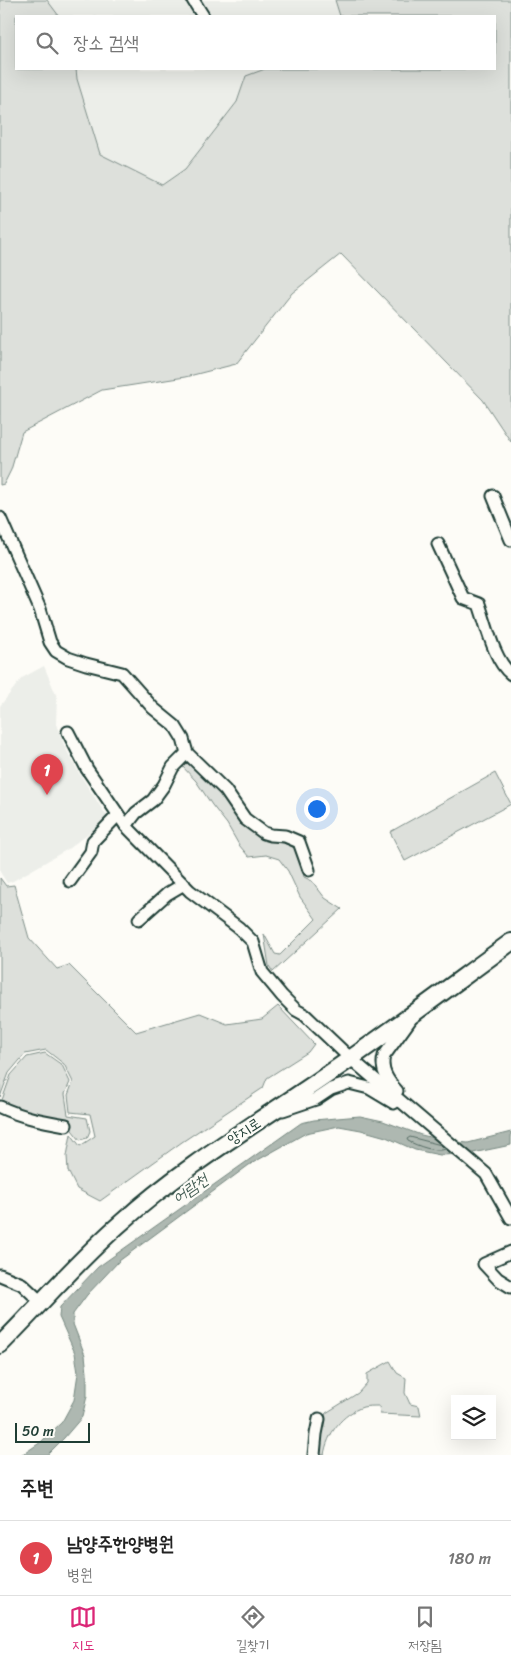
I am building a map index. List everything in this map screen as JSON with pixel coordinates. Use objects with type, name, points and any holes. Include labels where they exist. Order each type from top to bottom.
[{"type":"street","points":[[193,0],[202,15]]},
{"type":"street","points":[[493,496],[511,540]]},
{"type":"street","points":[[0,518],[40,609],[50,642],[56,651],[86,664],[122,674],[153,708],[175,726],[183,738],[187,753],[225,790],[238,810],[255,827],[264,833],[285,836],[299,842],[309,870]]},
{"type":"street","points":[[438,544],[463,598],[478,604],[495,650],[505,669],[511,674]]},
{"type":"street","points":[[68,732],[88,769],[126,826],[184,884],[239,928],[253,942],[262,972],[289,1003],[419,1118],[486,1174],[511,1218]]},
{"type":"street","points":[[126,826],[136,813],[153,800],[164,785],[173,767],[187,753]]},
{"type":"street","points":[[70,881],[91,852],[93,841],[118,815]]},
{"type":"street","points":[[139,919],[167,894],[184,884]]},
{"type":"street","name":"양지로","points":[[0,1345],[89,1252],[159,1190],[350,1058],[511,942]]},
{"type":"street","points":[[417,1010],[384,1056],[382,1066],[389,1082],[419,1118]]},
{"type":"street","points":[[269,1115],[316,1098],[331,1089],[349,1083],[369,1088],[419,1118]]},
{"type":"street","points":[[0,1107],[15,1114],[66,1125]]},
{"type":"street","points":[[511,1252],[484,1264],[498,1279],[511,1287]]},
{"type":"street","points":[[0,1275],[22,1284],[42,1303]]},
{"type":"street","points":[[314,1455],[319,1419]]},
{"type":"shaded area","points":[[0,0],[47,0],[58,15],[15,15],[15,70],[76,70],[77,79],[100,154],[162,185],[185,169],[237,102],[246,76],[262,70],[496,70],[496,15],[340,15],[335,0],[511,0],[511,442],[483,400],[341,254],[292,293],[236,364],[185,377],[102,390],[22,432],[11,470],[4,484],[0,485]]},
{"type":"shaded area","points":[[47,0],[335,0],[340,15],[58,15]]},
{"type":"shaded area","points":[[76,70],[262,70],[246,76],[237,102],[185,169],[162,185],[100,154],[77,79]]},
{"type":"shaded area","points":[[44,666],[57,697],[56,724],[64,745],[79,773],[108,818],[68,849],[7,883],[0,872],[0,706],[22,678]]},
{"type":"shaded area","points":[[185,763],[192,765],[207,778],[237,818],[248,828],[260,835],[294,848],[300,856],[304,877],[312,881],[325,898],[342,909],[273,972],[269,966],[264,934],[275,954],[280,955],[316,919],[300,897],[288,871],[279,859],[266,855],[249,857],[196,781],[182,766]]},
{"type":"shaded area","points":[[495,773],[511,804],[405,861],[390,832]]},
{"type":"shaded area","points":[[0,878],[6,886],[14,885],[29,938],[57,969],[69,965],[136,1032],[200,1013],[227,1024],[262,1019],[278,1006],[314,1044],[308,1052],[267,1078],[263,1088],[182,1142],[100,1201],[77,1189],[68,1171],[67,1156],[71,1134],[80,1146],[95,1136],[90,1114],[70,1112],[68,1095],[73,1082],[64,1064],[46,1050],[25,1054],[9,1073],[0,1097]]},
{"type":"shaded area","points":[[45,1053],[62,1065],[70,1082],[65,1094],[68,1115],[87,1118],[90,1131],[87,1138],[80,1140],[72,1130],[69,1121],[15,1109],[2,1100],[11,1075],[27,1057]]},
{"type":"shaded area","points":[[390,1361],[397,1373],[406,1378],[405,1393],[410,1404],[419,1406],[421,1416],[380,1414],[379,1406],[363,1407],[355,1410],[348,1414],[332,1432],[324,1455],[320,1455],[319,1445],[322,1423],[326,1413],[358,1393],[367,1383],[367,1374]]},
{"type":"water","points":[[360,1116],[383,1121],[421,1135],[447,1141],[468,1143],[511,1132],[511,1145],[468,1154],[440,1155],[415,1150],[386,1137],[339,1126],[306,1133],[249,1165],[119,1261],[87,1295],[73,1314],[73,1324],[85,1355],[87,1373],[87,1396],[82,1417],[47,1455],[22,1455],[41,1442],[62,1422],[74,1400],[78,1373],[75,1353],[59,1317],[60,1307],[98,1267],[301,1123]]},
{"type":"place","name":"남양주한양병원","points":[[47,795]]},
{"type":"water label","name":"어람천","points":[[190,1188]]}]
